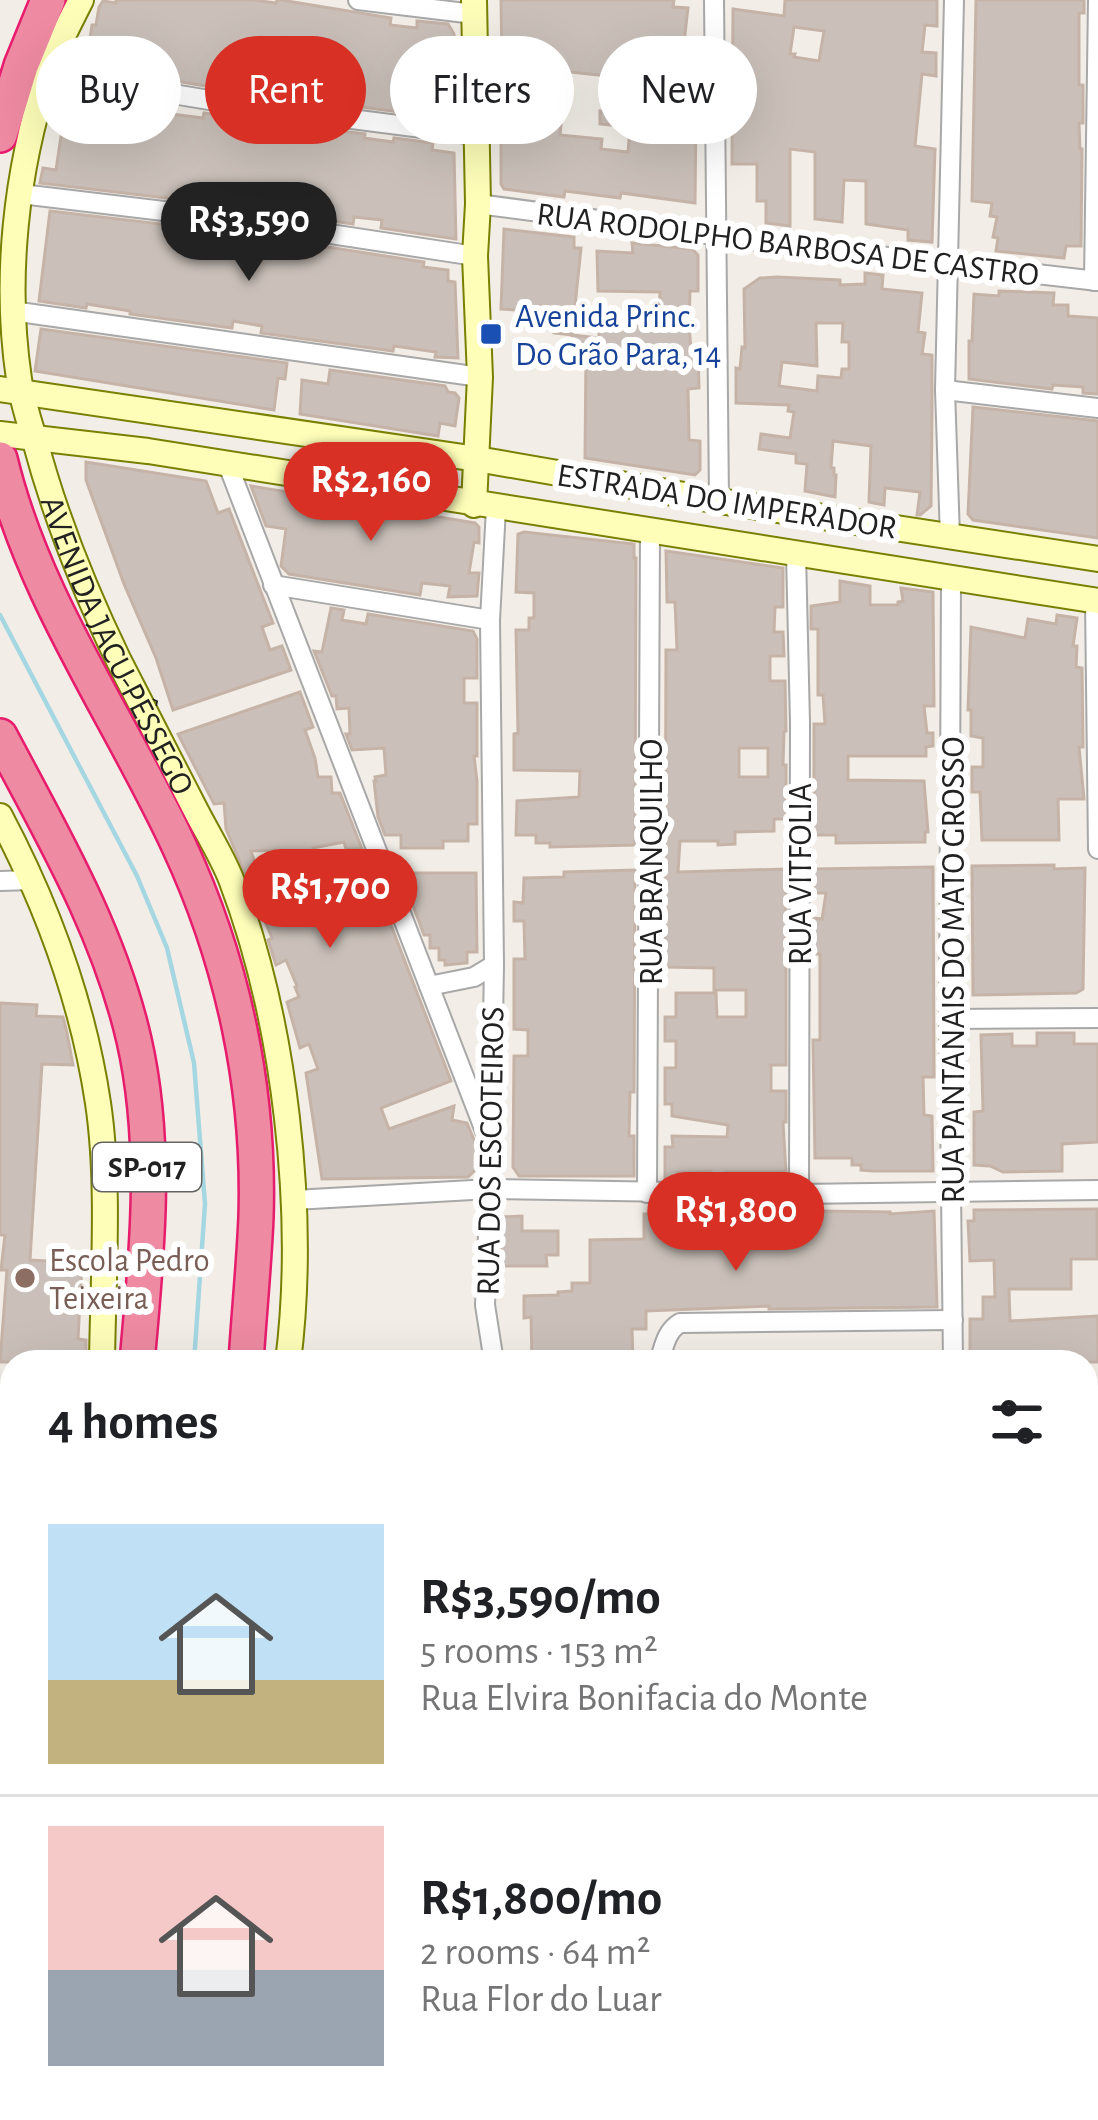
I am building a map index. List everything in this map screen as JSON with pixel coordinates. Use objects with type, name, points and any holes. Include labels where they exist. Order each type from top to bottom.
[{"type":"highway","points":[[0,135],[48,0]]},
{"type":"highway","name":"AVENIDA JACU-PÊSSEGO","points":[[0,459],[54,604],[170,828],[211,921],[234,998],[248,1075],[256,1215],[247,1350]]},
{"type":"highway","name":"SP-017","points":[[0,736],[98,930],[134,1041],[145,1112],[148,1186],[138,1350]]},
{"type":"street","name":"AVENIDA JACU-PÊSSEGO","points":[[64,36],[81,0]]},
{"type":"street","points":[[358,0],[474,7]]},
{"type":"street","points":[[714,0],[719,501]]},
{"type":"street","points":[[950,537],[944,390],[954,0]]},
{"type":"street","points":[[1096,281],[1098,0]]},
{"type":"street","points":[[181,96],[390,124]]},
{"type":"street","name":"AVENIDA JACU-PÊSSEGO","points":[[36,119],[13,267],[11,391],[34,438],[50,492],[117,656],[229,875],[255,949],[272,1022],[294,1200],[290,1350]]},
{"type":"street","points":[[476,144],[477,459],[485,506]]},
{"type":"street","points":[[21,194],[238,220],[475,256]]},
{"type":"street","name":"RUA RODOLPHO BARBOSA DE CASTRO","points":[[478,204],[1096,281]]},
{"type":"street","points":[[12,311],[480,377]]},
{"type":"street","points":[[944,390],[1098,408]]},
{"type":"street","name":"ESTRADA DO IMPERADOR","points":[[11,391],[477,459],[1098,559]]},
{"type":"street","points":[[50,492],[63,464],[104,440],[259,457],[270,447],[274,431]]},
{"type":"street","name":"ESTRADA DO IMPERADOR","points":[[0,434],[228,465],[1096,601]]},
{"type":"street","points":[[228,465],[489,1141]]},
{"type":"street","name":"RUA DOS ESCOTEIROS","points":[[485,506],[494,965],[485,1305],[492,1350]]},
{"type":"street","name":"RUA BRANQUILHO","points":[[647,1193],[650,531]]},
{"type":"street","name":"RUA VITFOLIA","points":[[796,554],[799,1194]]},
{"type":"street","name":"RUA PANTANAIS DO MATO GROSSO","points":[[951,578],[953,1350]]},
{"type":"street","points":[[273,585],[490,620]]},
{"type":"street","points":[[1096,601],[1098,849]]},
{"type":"street","points":[[0,816],[33,880],[86,1036],[98,1108],[103,1184],[102,1350]]},
{"type":"street","points":[[0,881],[33,880]]},
{"type":"street","points":[[429,986],[474,977],[494,965]]},
{"type":"street","points":[[949,1019],[1098,1018]]},
{"type":"street","points":[[294,1200],[490,1189],[799,1194],[1098,1190]]},
{"type":"street","points":[[663,1350],[668,1334],[680,1323],[953,1320]]},
{"type":"building","points":[[281,0],[391,18],[390,25],[448,24],[454,36],[390,36],[390,111],[366,108],[366,36],[205,36],[205,86],[181,82],[181,36],[90,36],[103,1]]},
{"type":"building","points":[[501,0],[674,0],[673,7],[688,8],[685,36],[598,36],[598,75],[574,73],[574,36],[502,36]]},
{"type":"building","points":[[785,0],[937,0],[937,26],[925,25],[922,52],[936,53],[936,76],[922,74],[915,146],[935,149],[932,242],[908,240],[908,230],[866,224],[866,181],[844,180],[842,222],[815,219],[815,152],[790,149],[790,226],[766,223],[766,201],[757,201],[757,164],[732,164],[732,144],[757,144],[757,36],[733,36],[733,9],[784,16]],"holes":[[[794,27],[824,31],[819,61],[790,54]]]},
{"type":"building","points":[[976,0],[1084,0],[1084,13],[1079,13],[1081,246],[1066,246],[1064,258],[996,251],[997,217],[990,216],[992,203],[972,201]]},
{"type":"building","points":[[204,113],[205,144],[366,144],[366,138],[390,144],[433,144],[432,150],[454,153],[456,239],[381,228],[382,220],[354,217],[353,224],[40,183],[43,168],[56,170],[60,144],[181,144],[181,115],[203,118]]},
{"type":"building","points":[[574,136],[598,139],[601,149],[628,152],[629,144],[696,144],[695,203],[621,193],[620,198],[565,191],[564,197],[504,189],[501,144],[574,144]]},
{"type":"building","points":[[50,211],[237,233],[424,262],[423,267],[448,270],[448,281],[455,282],[458,358],[394,346],[393,351],[261,333],[262,326],[233,321],[232,328],[87,304],[86,308],[39,301]]},
{"type":"building","points":[[504,229],[574,237],[574,248],[581,248],[572,335],[514,326],[516,310],[501,309]]},
{"type":"building","points":[[632,243],[692,249],[698,255],[698,291],[690,291],[689,325],[691,350],[698,350],[699,388],[688,389],[689,440],[700,441],[700,470],[695,475],[585,458],[586,354],[570,352],[572,335],[599,338],[599,321],[659,323],[660,292],[598,291],[597,251],[633,253]]},
{"type":"building","points":[[865,273],[883,275],[882,289],[922,293],[918,332],[925,333],[922,354],[932,355],[932,410],[931,506],[920,515],[920,492],[885,488],[884,505],[869,502],[871,446],[833,441],[835,497],[805,491],[807,464],[796,463],[796,454],[759,449],[761,434],[790,438],[794,412],[788,411],[789,405],[736,403],[736,368],[740,369],[745,348],[744,289],[760,278],[777,277],[865,284]],"holes":[[[816,323],[843,323],[849,369],[842,369],[841,378],[818,376],[817,391],[779,386],[782,362],[817,366]]]},
{"type":"building","points":[[999,291],[1054,293],[1053,305],[1068,305],[1068,316],[1098,318],[1098,394],[1083,393],[1083,387],[1053,385],[1052,389],[969,379],[974,294],[999,296]]},
{"type":"building","points":[[41,329],[287,363],[285,379],[278,378],[274,410],[35,371]]},
{"type":"building","points":[[330,370],[445,386],[459,398],[455,426],[440,423],[438,436],[300,414],[302,380],[328,384]]},
{"type":"building","points":[[973,407],[1098,421],[1098,538],[973,520],[968,514]]},
{"type":"building","points":[[86,462],[206,481],[218,513],[229,509],[273,623],[262,627],[270,650],[282,646],[291,670],[173,710],[86,480]]},
{"type":"building","points":[[251,486],[475,523],[479,543],[474,542],[469,573],[479,573],[477,596],[448,597],[450,586],[422,583],[420,595],[289,574],[281,566],[286,529],[266,526]]},
{"type":"building","points":[[518,534],[634,544],[635,845],[550,847],[550,843],[536,843],[536,835],[516,835],[517,801],[579,797],[580,771],[514,770],[516,630],[529,630],[529,618],[534,618],[534,593],[516,592]]},
{"type":"building","points":[[666,551],[783,568],[783,607],[775,607],[774,632],[783,632],[784,656],[770,656],[770,681],[785,681],[786,819],[774,819],[774,831],[735,832],[735,844],[680,841],[678,872],[786,869],[786,1065],[771,1065],[771,1091],[786,1091],[786,1172],[725,1172],[725,1179],[711,1177],[711,1171],[665,1178],[665,1147],[673,1147],[672,1136],[727,1137],[728,1125],[672,1116],[672,1104],[665,1104],[665,1068],[676,1068],[676,1041],[665,1041],[665,1017],[676,1017],[676,993],[716,993],[717,1017],[746,1017],[746,990],[714,990],[714,968],[665,967],[666,650],[677,650],[675,602],[667,602]],"holes":[[[739,748],[768,748],[768,777],[739,777]]]},
{"type":"building","points":[[840,581],[870,586],[870,605],[898,605],[903,601],[901,588],[933,592],[934,706],[924,706],[933,746],[926,747],[926,756],[848,756],[848,780],[924,781],[925,842],[836,843],[836,835],[814,835],[814,724],[825,724],[823,695],[818,695],[818,629],[811,629],[811,606],[840,602]]},
{"type":"building","points":[[331,608],[344,610],[342,620],[366,624],[368,614],[473,631],[477,678],[464,678],[464,703],[477,703],[477,824],[468,824],[468,841],[443,841],[443,848],[401,848],[401,835],[385,835],[374,781],[386,775],[384,748],[352,750],[346,734],[350,734],[349,708],[337,709],[336,696],[314,651],[322,652]]},
{"type":"building","points":[[1057,615],[1077,618],[1073,646],[1077,646],[1076,667],[1082,668],[1083,747],[1079,747],[1084,799],[1058,799],[1059,840],[982,840],[980,792],[972,792],[972,767],[983,767],[983,738],[971,736],[968,710],[971,627],[1025,638],[1028,619],[1056,624]]},
{"type":"building","points":[[300,692],[313,727],[305,730],[318,777],[331,777],[332,793],[340,793],[362,849],[346,849],[344,842],[313,848],[322,874],[333,874],[333,885],[361,875],[379,924],[389,920],[451,1081],[381,1108],[389,1129],[454,1106],[452,1120],[467,1123],[477,1147],[476,1169],[468,1177],[322,1179],[306,1073],[318,1069],[309,1044],[300,1048],[287,1002],[299,997],[297,986],[286,960],[276,965],[268,940],[272,938],[226,829],[224,803],[214,804],[178,734]],"holes":[[[283,850],[294,877],[260,878],[251,851]]]},
{"type":"building","points":[[1054,865],[1054,869],[1085,868],[1083,989],[1076,993],[973,995],[972,866]]},
{"type":"building","points":[[933,867],[934,1077],[923,1077],[924,1115],[932,1116],[933,1171],[861,1170],[861,1165],[852,1165],[852,1158],[815,1158],[813,1040],[820,1040],[820,954],[813,954],[813,918],[822,919],[826,893],[813,893],[813,869]]},
{"type":"building","points":[[635,870],[634,1092],[630,1092],[629,1136],[634,1136],[634,1176],[519,1176],[513,1167],[514,1056],[528,1056],[528,1030],[514,1029],[514,959],[525,959],[524,921],[514,921],[514,902],[523,903],[524,878]]},
{"type":"building","points":[[401,873],[476,873],[477,952],[467,952],[467,963],[445,965],[445,960],[439,960],[439,948],[430,948],[430,935],[424,935]]},
{"type":"building","points":[[0,1003],[37,1005],[36,1016],[63,1017],[73,1065],[42,1064],[30,1260],[82,1263],[78,1339],[86,1340],[86,1350],[1,1350],[7,1270],[1,1270],[5,1235],[0,1235]]},
{"type":"building","points":[[1037,1033],[1074,1033],[1074,1044],[1098,1044],[1098,1142],[1062,1144],[1062,1171],[1003,1172],[974,1165],[974,1112],[983,1111],[981,1035],[1012,1034],[1012,1046],[1037,1046]]},
{"type":"building","points":[[1097,1209],[1097,1259],[1071,1259],[1071,1289],[1009,1289],[1010,1321],[1098,1316],[1098,1350],[970,1350],[970,1319],[983,1319],[983,1297],[995,1297],[994,1260],[970,1261],[968,1221],[974,1221],[974,1210]]},
{"type":"building","points":[[934,1211],[937,1307],[646,1311],[646,1329],[632,1329],[633,1350],[532,1350],[531,1317],[524,1318],[524,1296],[558,1295],[572,1291],[572,1283],[590,1283],[590,1240],[644,1239],[644,1214],[713,1213],[714,1222],[743,1221],[743,1213]]},
{"type":"building","points":[[522,1216],[522,1231],[558,1231],[558,1255],[546,1255],[547,1266],[500,1266],[502,1217]]},
{"type":"waterway","points":[[0,615],[137,876],[167,948],[194,1063],[205,1204],[195,1350]]},
{"type":"place","name":"Avenida Princ. Do Grão Para, 14","points":[[491,334]]},
{"type":"place","name":"Escola Pedro Teixeira","points":[[25,1278]]}]
